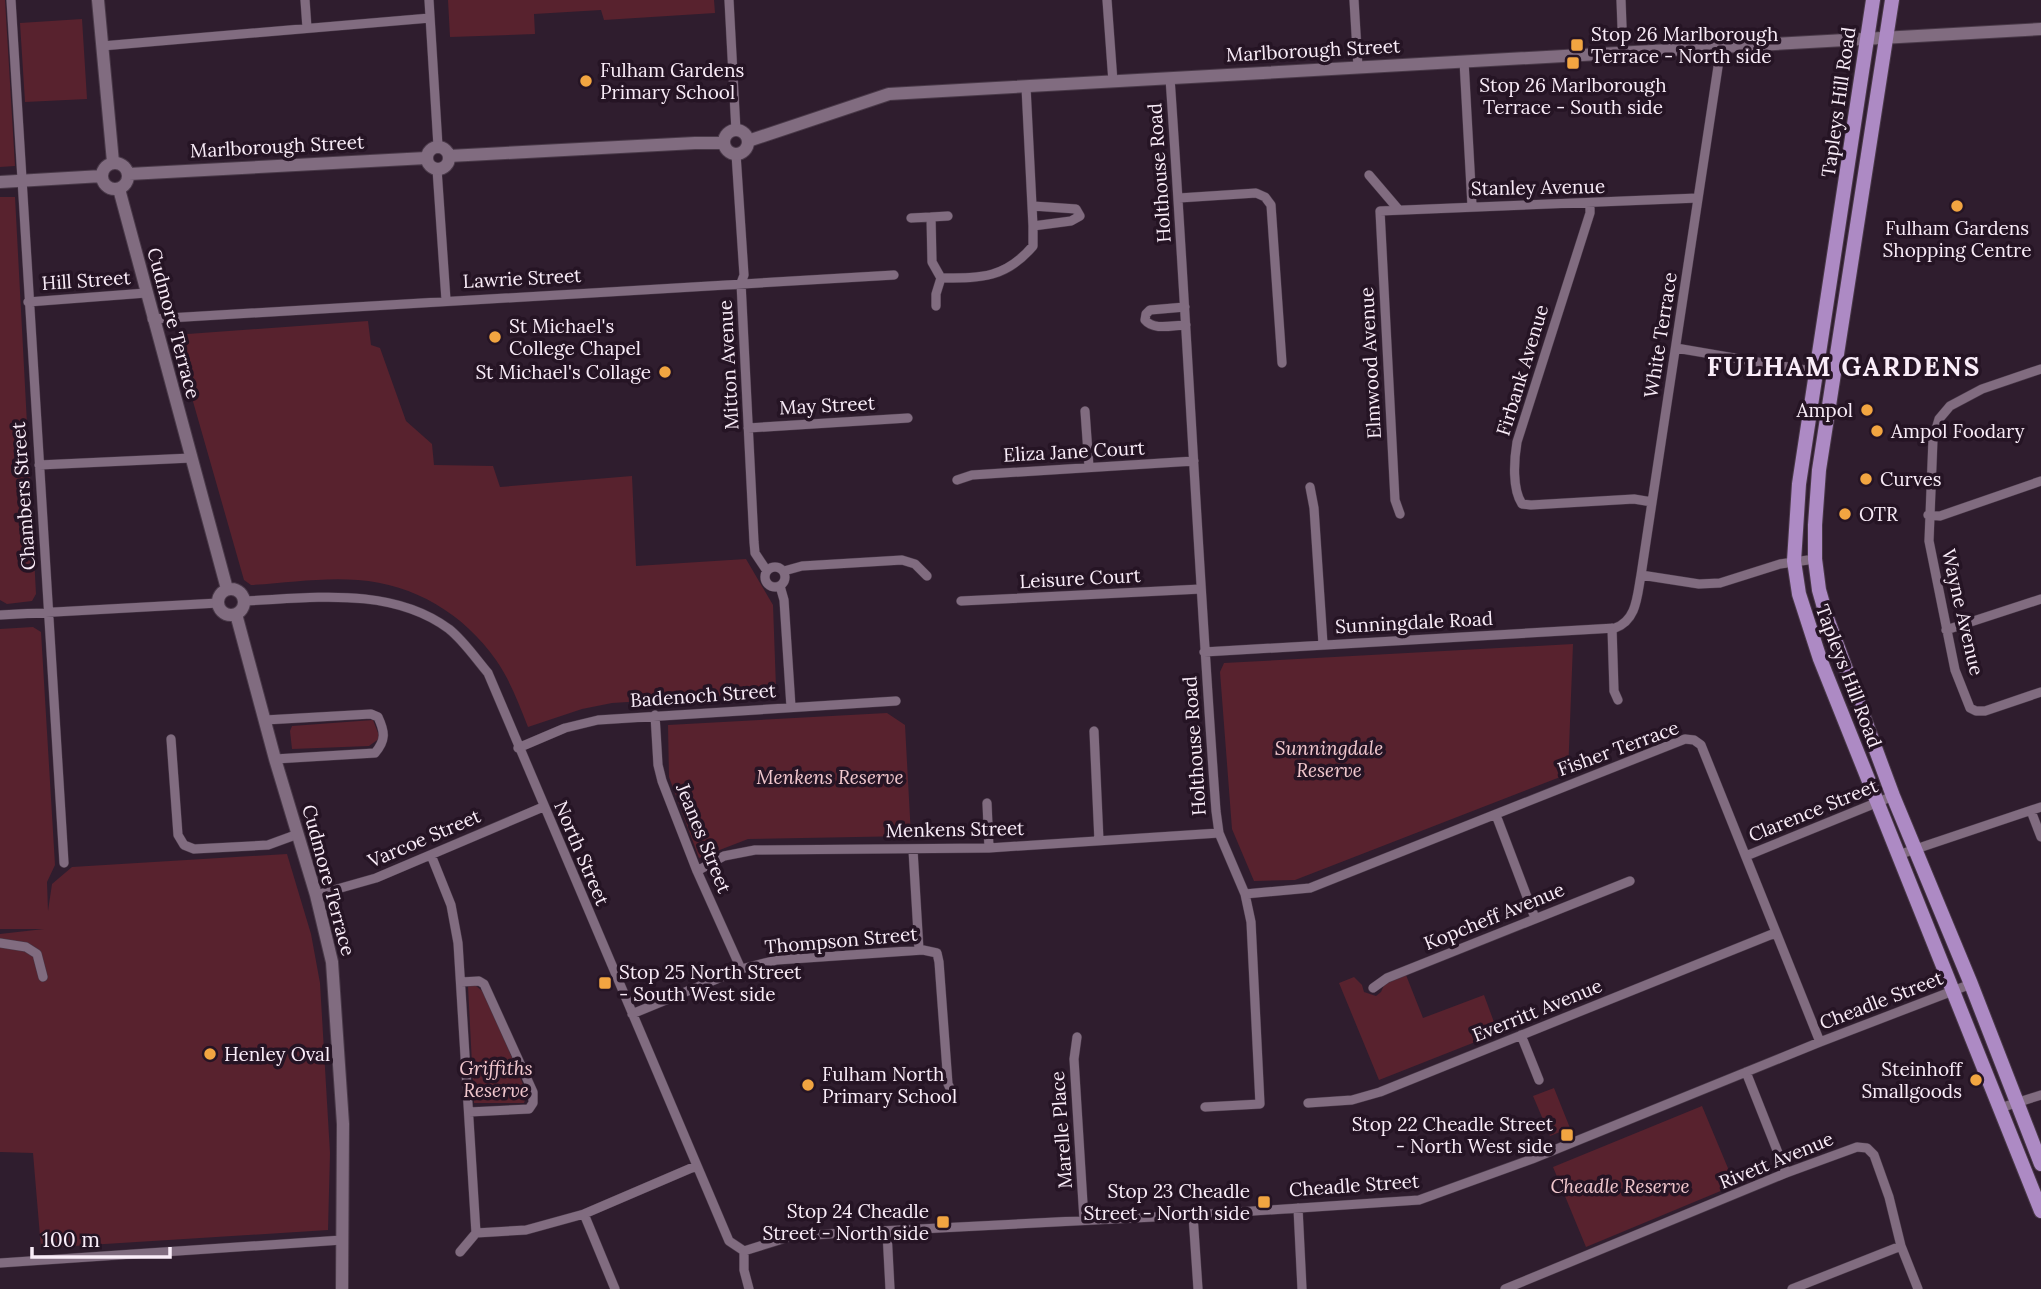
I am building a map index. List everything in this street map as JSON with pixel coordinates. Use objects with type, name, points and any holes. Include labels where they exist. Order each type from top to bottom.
[{"type":"main road","name":"Tapleys Hill Road","points":[[1873,0],[1799,484],[1794,561],[1806,622],[2041,1211]]},
{"type":"main road","name":"Tapleys Hill Road","points":[[1892,0],[1819,470],[1815,559],[1826,618],[1893,796],[1971,984],[2041,1164]]},
{"type":"street","name":"Chambers Street","points":[[11,0],[64,863]]},
{"type":"street","points":[[98,0],[113,162]]},
{"type":"street","points":[[306,0],[307,28]]},
{"type":"street","points":[[429,0],[438,146]]},
{"type":"street","points":[[729,0],[736,131]]},
{"type":"street","points":[[1107,0],[1112,82]]},
{"type":"street","points":[[1354,0],[1358,67]]},
{"type":"street","points":[[1620,0],[1623,53]]},
{"type":"street","points":[[102,46],[430,18]]},
{"type":"street","name":"Marlborough Street","points":[[748,141],[889,94],[2041,29]]},
{"type":"street","name":"White Terrace","points":[[1625,624],[1632,616],[1641,575],[1721,47]]},
{"type":"street","points":[[1464,61],[1472,206]]},
{"type":"street","name":"Holthouse Road","points":[[1170,78],[1204,652],[1219,833],[1245,894],[1251,922],[1260,1104],[1205,1107]]},
{"type":"street","points":[[941,278],[993,275],[1026,254],[1033,246],[1026,87]]},
{"type":"street","points":[[736,131],[745,134],[748,141],[746,148],[736,154],[728,150],[724,143],[728,134],[736,131]]},
{"type":"street","points":[[449,156],[724,143]]},
{"type":"street","points":[[438,146],[446,150],[449,156],[447,164],[437,169],[429,165],[426,158],[430,149],[438,146]]},
{"type":"street","name":"Mitton Avenue","points":[[736,154],[744,275],[741,283],[755,553],[766,571]]},
{"type":"street","name":"Marlborough Street","points":[[129,174],[426,158]]},
{"type":"street","points":[[113,162],[122,164],[129,174],[127,183],[119,189],[106,185],[102,176],[106,166],[113,162]]},
{"type":"street","points":[[437,169],[446,300]]},
{"type":"street","points":[[1369,175],[1398,209]]},
{"type":"street","points":[[0,182],[102,176]]},
{"type":"street","name":"Cudmore Terrace","points":[[119,189],[227,589]]},
{"type":"street","points":[[1179,198],[1256,193],[1265,197],[1271,205],[1274,214],[1282,363]]},
{"type":"street","name":"Stanley Avenue","points":[[1380,211],[1698,198]]},
{"type":"street","name":"Firbank Avenue","points":[[1590,204],[1590,213],[1517,442],[1515,454],[1518,497],[1522,504],[1531,505],[1634,499],[1652,502]]},
{"type":"street","points":[[1032,206],[1076,209],[1080,216],[1071,221],[1033,226]]},
{"type":"street","name":"Elmwood Avenue","points":[[1380,211],[1395,500],[1400,514]]},
{"type":"street","points":[[911,218],[948,216]]},
{"type":"street","points":[[931,218],[932,262],[941,278],[936,293],[936,306]]},
{"type":"street","name":"Lawrie Street","points":[[152,319],[894,275]]},
{"type":"street","name":"Hill Street","points":[[28,302],[146,293]]},
{"type":"street","points":[[1185,307],[1150,310],[1145,320],[1149,325],[1156,326],[1186,325]]},
{"type":"street","points":[[1676,348],[1817,372]]},
{"type":"street","name":"Wayne Avenue","points":[[2041,369],[1970,393],[1950,406],[1940,419],[1933,439],[1928,515],[1929,541],[1955,670],[1970,708],[1985,711],[2041,692]]},
{"type":"street","points":[[1085,411],[1089,467]]},
{"type":"street","name":"May Street","points":[[748,428],[908,418]]},
{"type":"street","points":[[38,465],[191,458]]},
{"type":"street","name":"Eliza Jane Court","points":[[957,480],[972,475],[1194,461]]},
{"type":"street","points":[[1928,515],[1940,516],[2041,481]]},
{"type":"street","points":[[1310,487],[1314,509],[1323,644]]},
{"type":"street","points":[[1641,575],[1699,584],[1720,583],[1794,561],[1815,559]]},
{"type":"street","points":[[780,586],[769,585],[765,578],[766,571],[775,566],[784,571],[802,566],[902,560],[915,564],[927,576]]},
{"type":"street","points":[[780,586],[785,581],[784,571]]},
{"type":"street","points":[[780,586],[784,600],[791,707]]},
{"type":"street","points":[[227,589],[239,591],[245,601],[242,610],[236,614],[224,613],[218,603],[220,594],[227,589]]},
{"type":"street","name":"Leisure Court","points":[[961,601],[1201,589]]},
{"type":"street","name":"North Street","points":[[245,601],[353,597],[402,606],[449,629],[488,674],[729,1241],[744,1251]]},
{"type":"street","points":[[1947,629],[2041,599]]},
{"type":"street","points":[[0,615],[218,603]]},
{"type":"street","name":"Cudmore Terrace","points":[[236,614],[275,759],[316,895],[332,962],[343,1124],[342,1289]]},
{"type":"street","name":"Sunningdale Road","points":[[1204,652],[1612,628],[1625,624]]},
{"type":"street","points":[[1612,628],[1614,691],[1618,701]]},
{"type":"street","name":"Badenoch Street","points":[[518,748],[581,723],[655,715],[896,701]]},
{"type":"street","points":[[265,720],[371,714],[378,717],[385,736],[383,744],[374,753],[275,759]]},
{"type":"street","name":"Jeanes Street","points":[[655,715],[658,765],[697,871],[741,969]]},
{"type":"street","points":[[1094,731],[1100,841]]},
{"type":"street","points":[[171,739],[178,835],[184,845],[194,849],[268,845],[298,835]]},
{"type":"street","name":"Fisher Terrace","points":[[1245,894],[1310,888],[1685,739],[1694,740],[1701,745],[1820,1042]]},
{"type":"street","name":"Clarence Street","points":[[1746,856],[1893,796]]},
{"type":"street","points":[[987,803],[989,848]]},
{"type":"street","name":"Varcoe Street","points":[[316,895],[376,878],[543,807]]},
{"type":"street","points":[[1898,855],[2036,809],[2041,837]]},
{"type":"street","points":[[1496,815],[1535,918]]},
{"type":"street","name":"Menkens Street","points":[[697,871],[724,856],[755,850],[989,848],[1219,833]]},
{"type":"street","points":[[913,850],[919,950]]},
{"type":"street","points":[[431,855],[451,905],[461,982],[476,1233],[460,1252]]},
{"type":"street","name":"Kopcheff Avenue","points":[[1373,988],[1387,978],[1630,881]]},
{"type":"street","name":"Everritt Avenue","points":[[1308,1102],[1352,1100],[1380,1092],[1775,933]]},
{"type":"street","points":[[0,943],[26,947],[37,954],[43,976]]},
{"type":"street","name":"Thompson Street","points":[[632,1014],[741,969],[776,960],[919,950],[937,953],[948,1084],[953,1094]]},
{"type":"street","points":[[461,982],[479,981],[484,984],[533,1092],[533,1103],[529,1110],[469,1112]]},
{"type":"street","name":"Cheadle Street","points":[[744,1251],[789,1237],[1419,1200],[1532,1159],[1971,984]]},
{"type":"street","points":[[1521,1035],[1539,1080]]},
{"type":"street","name":"Marelle Place","points":[[1077,1037],[1074,1059],[1084,1220]]},
{"type":"street","points":[[1746,1072],[1786,1173]]},
{"type":"street","points":[[2000,1108],[2041,1095]]},
{"type":"street","name":"Rivett Avenue","points":[[1505,1289],[1786,1173],[1857,1147],[1867,1148],[1874,1155],[1889,1197],[1901,1246]]},
{"type":"street","points":[[476,1233],[526,1230],[584,1214],[696,1166]]},
{"type":"street","points":[[1298,1208],[1303,1289]]},
{"type":"street","points":[[584,1214],[615,1289]]},
{"type":"street","points":[[1193,1215],[1198,1289]]},
{"type":"street","points":[[887,1232],[890,1289]]},
{"type":"street","points":[[0,1263],[342,1240]]},
{"type":"street","points":[[1792,1289],[1805,1287],[1901,1246],[1918,1289]]},
{"type":"street","points":[[744,1251],[744,1270],[749,1289]]},
{"type":"street","points":[[1535,1278],[1539,1289]]},
{"type":"green space","points":[[0,0],[5,0],[15,166],[0,167]]},
{"type":"green space","points":[[448,0],[714,0],[715,13],[604,20],[601,10],[534,14],[535,34],[450,37]]},
{"type":"green space","points":[[82,19],[87,99],[25,102],[20,23]]},
{"type":"green space","points":[[0,197],[15,197],[36,594],[32,601],[7,604],[0,600]]},
{"type":"green space","points":[[368,321],[371,345],[380,348],[406,421],[432,444],[434,465],[493,466],[500,487],[632,476],[636,566],[746,559],[773,605],[776,688],[773,693],[612,703],[582,709],[528,727],[510,684],[496,660],[469,629],[436,604],[399,588],[358,580],[251,585],[244,580],[174,335]]},
{"type":"green space","points":[[33,627],[41,632],[55,865],[47,882],[48,911],[52,884],[72,867],[287,854],[311,934],[320,983],[330,1153],[328,1230],[41,1248],[33,1153],[0,1152],[0,934],[44,929],[0,929],[0,629]]},
{"type":"green space","name":"Sunningdale Reserve","points":[[1573,644],[1568,774],[1295,880],[1254,881],[1232,829],[1220,672],[1224,663]]},
{"type":"green space","name":"Menkens Reserve","points":[[887,713],[905,725],[911,836],[748,839],[699,858],[669,777],[668,725]]},
{"type":"green space","points":[[373,720],[380,738],[369,746],[292,749],[292,726]]},
{"type":"green space","points":[[1406,975],[1423,1018],[1484,995],[1498,1033],[1379,1080],[1339,983],[1354,977],[1362,985],[1364,992],[1376,996],[1385,983]]},
{"type":"green space","name":"Griffiths Reserve","points":[[468,986],[476,986],[485,993],[527,1094],[524,1103],[474,1103]]},
{"type":"green space","points":[[1554,1088],[1570,1128],[1550,1136],[1533,1096]]},
{"type":"green space","name":"Cheadle Reserve","points":[[1702,1106],[1735,1185],[1586,1247],[1553,1167]]},
{"type":"place","name":"Stop 26 Marlborough Terrace - North side","points":[[1577,45]]},
{"type":"place","name":"Stop 26 Marlborough Terrace - South side","points":[[1573,63]]},
{"type":"place","name":"Fulham Gardens Primary School","points":[[586,81]]},
{"type":"place","name":"Fulham Gardens Shopping Centre","points":[[1957,206]]},
{"type":"place","name":"St Michael's College Chapel","points":[[495,337]]},
{"type":"place","name":"St Michael's Collage","points":[[665,372]]},
{"type":"place","name":"Ampol","points":[[1867,410]]},
{"type":"place","name":"Ampol Foodary","points":[[1877,431]]},
{"type":"place","name":"Curves","points":[[1866,479]]},
{"type":"place","name":"OTR","points":[[1845,514]]},
{"type":"place","name":"Stop 25 North Street - South West side","points":[[605,983]]},
{"type":"place","name":"Henley Oval","points":[[210,1054]]},
{"type":"place","name":"Steinhoff Smallgoods","points":[[1976,1080]]},
{"type":"place","name":"Fulham North Primary School","points":[[808,1085]]},
{"type":"place","name":"Stop 22 Cheadle Street - North West side","points":[[1567,1135]]},
{"type":"place","name":"Stop 23 Cheadle Street - North side","points":[[1264,1202]]},
{"type":"place","name":"Stop 24 Cheadle Street - North side","points":[[943,1222]]},
{"type":"district","name":"FULHAM GARDENS","points":[[1844,366]]}]
